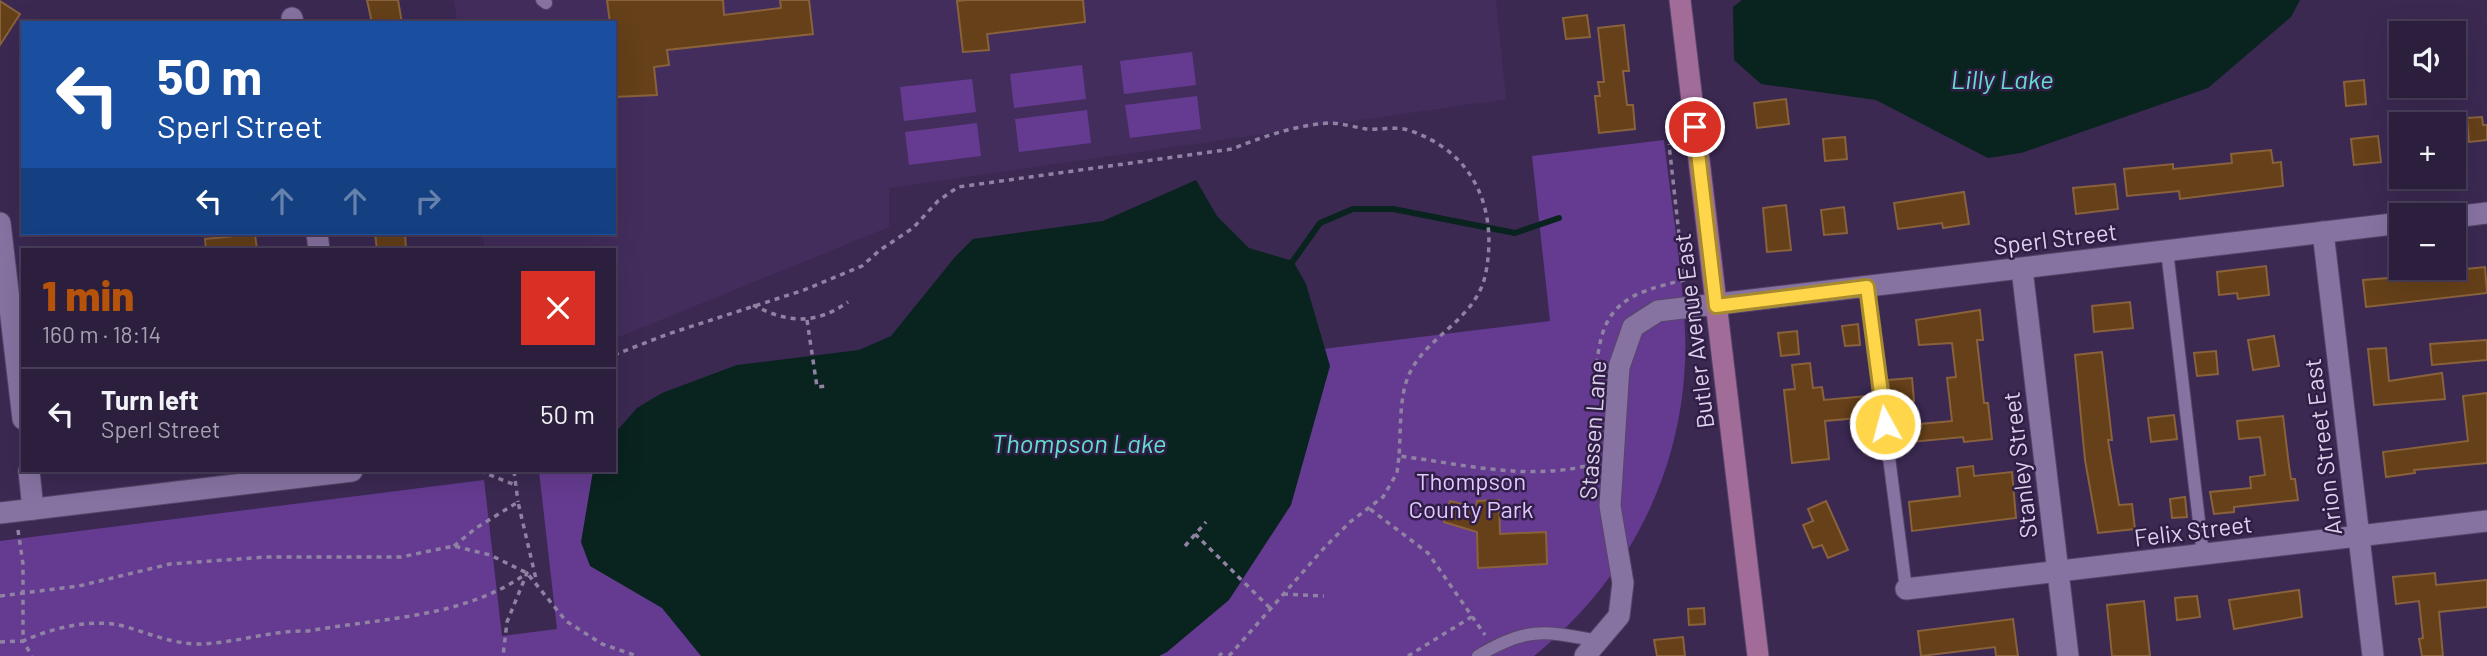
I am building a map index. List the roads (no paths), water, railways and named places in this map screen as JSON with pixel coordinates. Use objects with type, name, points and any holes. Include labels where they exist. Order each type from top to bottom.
[{"type":"street","name":"Butler Avenue East","points":[[1680,0],[1758,656]]},
{"type":"street","points":[[2466,216],[2487,213]]},
{"type":"street","points":[[0,223],[21,402]]},
{"type":"street","name":"Sperl Street","points":[[1716,306],[2389,224]]},
{"type":"street","name":"Arion Street East","points":[[2323,232],[2373,656]]},
{"type":"street","name":"Stanley Street","points":[[2021,269],[2068,656]]},
{"type":"street","name":"Stassen Lane","points":[[1592,648],[1619,616],[1623,583],[1610,506],[1619,367],[1633,327],[1658,310],[1716,306]]},
{"type":"street","points":[[29,472],[16,511],[337,472]]},
{"type":"street","name":"Felix Street","points":[[1906,589],[2487,521]]},
{"type":"lane","points":[[2167,251],[2203,555]]},
{"type":"lane","points":[[1867,287],[1906,589]]},
{"type":"lane","points":[[1478,656],[1506,639],[1543,631],[1592,648]]},
{"type":"water","name":"Lilly Lake","points":[[1742,0],[2300,0],[2291,17],[2208,88],[2021,153],[1988,158],[1876,100],[1761,84],[1734,60],[1733,7]]},
{"type":"water","name":"Thompson Lake","points":[[1196,180],[1217,216],[1249,248],[1293,261],[1306,284],[1330,366],[1291,505],[1229,600],[1167,652],[1159,656],[701,656],[662,608],[590,566],[581,542],[593,472],[616,472],[616,432],[637,408],[662,393],[737,365],[859,350],[891,336],[955,257],[973,239],[1103,221]]},
{"type":"waterway","points":[[1293,261],[1320,223],[1353,209],[1393,209],[1515,233],[1559,218]]},
{"type":"park label","name":"Thompson County Park","points":[[1471,494]]}]
